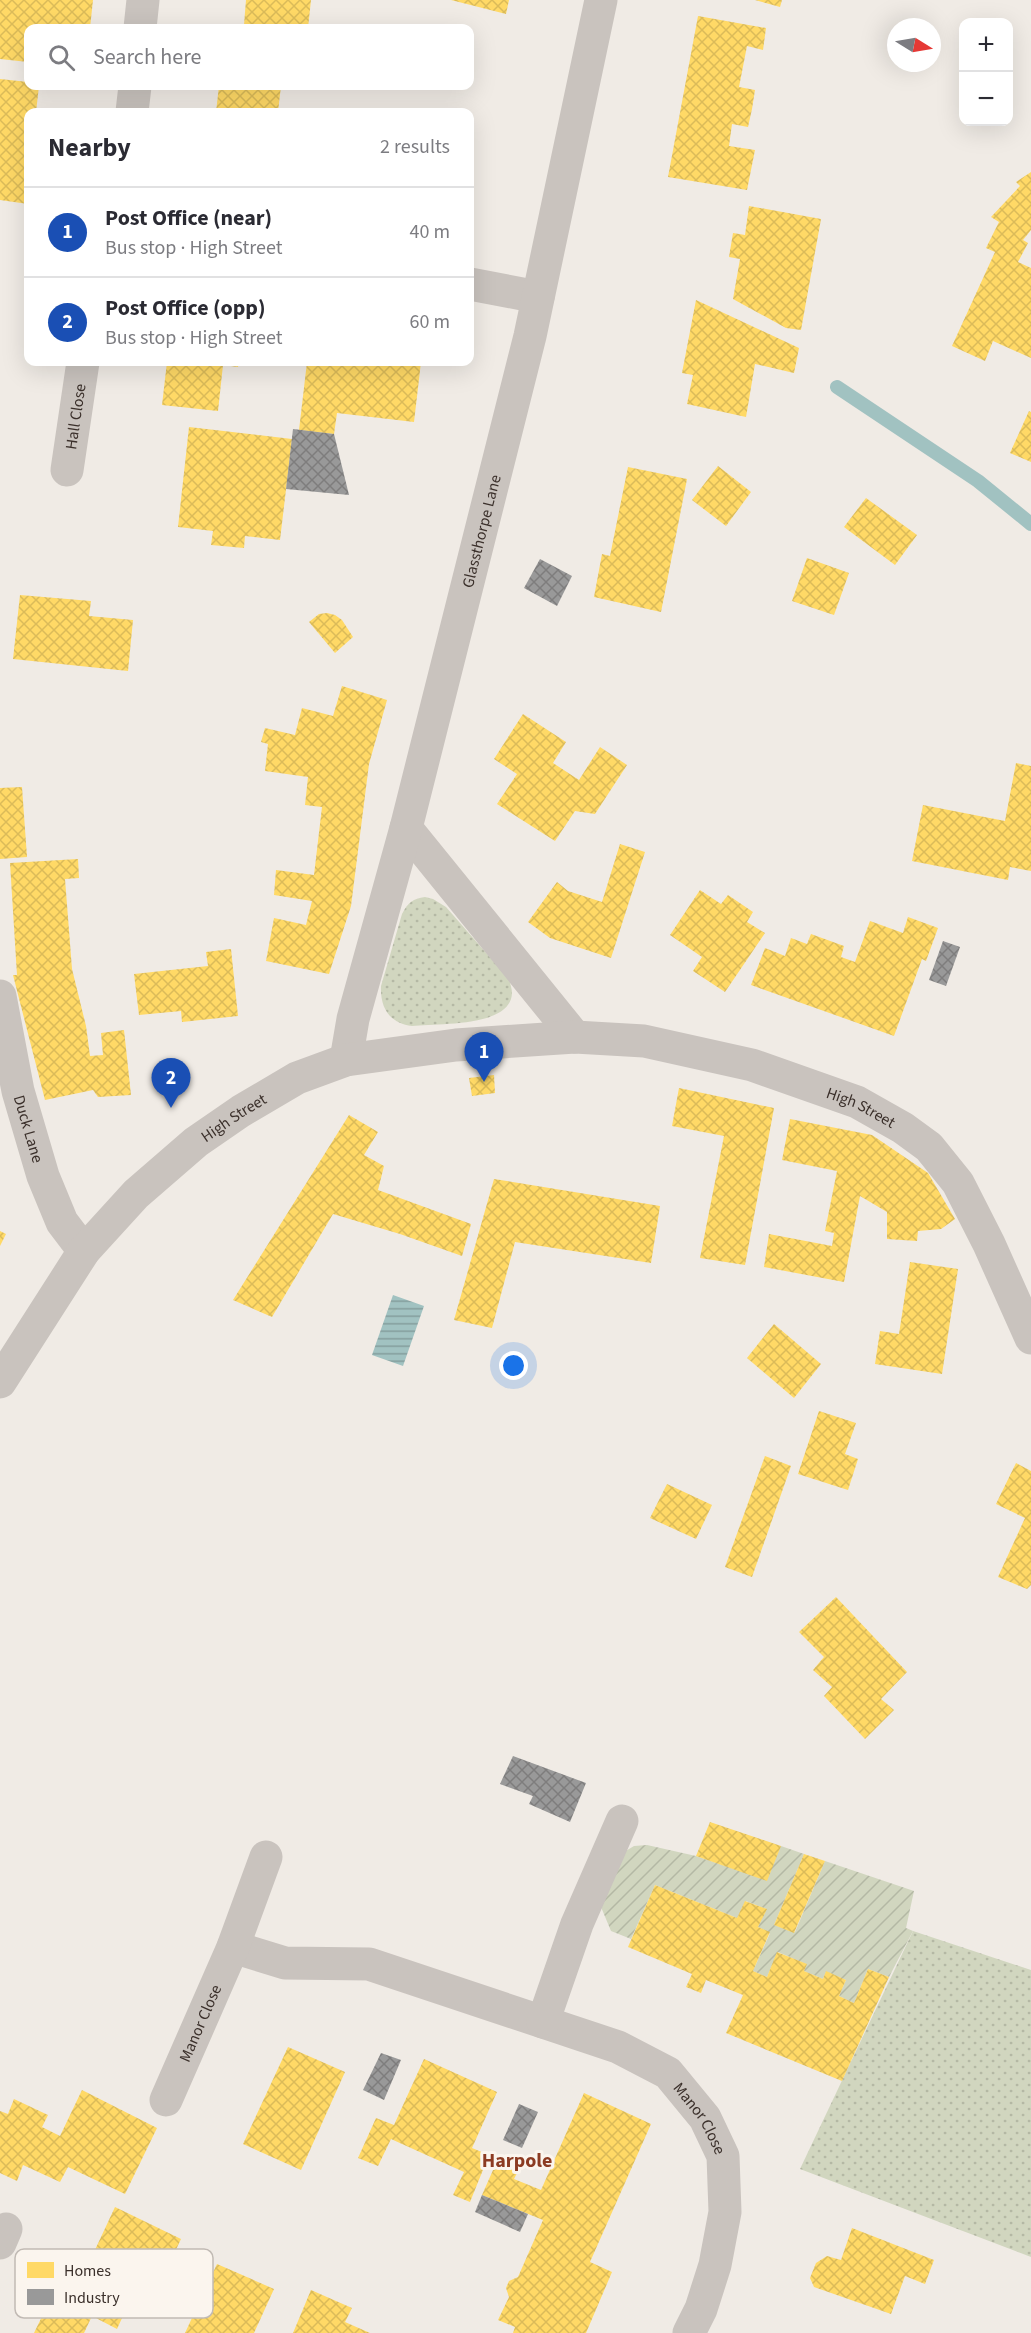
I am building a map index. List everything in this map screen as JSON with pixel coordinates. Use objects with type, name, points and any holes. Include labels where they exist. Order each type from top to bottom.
[{"type":"street","points":[[141,24],[143,0]]},
{"type":"street","name":"Glassthorpe Lane","points":[[346,1060],[353,1018],[406,828],[538,297],[601,0]]},
{"type":"street","points":[[132,108],[135,90]]},
{"type":"street","points":[[474,285],[538,297]]},
{"type":"street","name":"Hall Close","points":[[67,470],[82,366]]},
{"type":"street","points":[[406,828],[574,1037]]},
{"type":"street","name":"Duck Lane","points":[[0,996],[18,1091],[43,1176],[62,1222],[84,1251]]},
{"type":"street","name":"High Street","points":[[0,1382],[84,1251],[136,1194],[196,1142],[241,1111],[297,1078],[346,1060],[456,1045],[574,1037],[644,1041],[752,1065],[857,1101],[903,1128],[929,1148],[958,1183],[989,1244],[1031,1338]]},
{"type":"street","points":[[543,2022],[577,1924],[622,1821]]},
{"type":"street","name":"Manor Close","points":[[166,2100],[233,1947],[266,1857]]},
{"type":"street","name":"Manor Close","points":[[233,1947],[285,1963],[369,1964],[618,2047],[668,2073],[705,2118],[723,2156],[725,2212],[715,2265],[701,2309],[689,2333]]},
{"type":"green space","points":[[425,897],[446,907],[509,979],[512,993],[508,1004],[499,1012],[471,1022],[412,1026],[398,1022],[388,1014],[382,1002],[381,986],[402,914],[411,902]]},
{"type":"green space","points":[[647,1845],[696,1856],[734,1869],[781,1846],[804,1854],[774,1925],[795,1932],[825,1861],[914,1891],[906,1928],[913,1931],[889,1977],[868,1969],[854,2003],[839,1996],[846,1980],[826,1972],[823,1979],[804,1971],[806,1964],[778,1952],[767,1977],[753,1971],[770,1933],[758,1927],[766,1909],[746,1901],[737,1918],[655,1885],[631,1939],[611,1931],[601,1907],[624,1852],[634,1846]]},
{"type":"green space","points":[[913,1931],[1031,1970],[1031,2257],[800,2169]]},
{"type":"water","points":[[393,1295],[424,1306],[403,1366],[372,1355]]},
{"type":"building: Homes","points":[[0,0],[93,0],[90,24],[24,24],[24,62],[0,59]]},
{"type":"building: Homes","points":[[246,0],[311,0],[308,24],[244,24]]},
{"type":"building: Homes","points":[[451,0],[509,0],[506,14]]},
{"type":"building: Homes","points":[[755,0],[782,0],[780,7]]},
{"type":"building: Homes","points":[[698,16],[766,28],[763,50],[747,46],[739,87],[755,90],[752,109],[748,127],[732,124],[729,146],[755,150],[747,190],[668,177]]},
{"type":"building: Homes","points":[[0,79],[24,82],[24,90],[39,90],[36,108],[24,108],[24,203],[0,200]]},
{"type":"building: Homes","points":[[219,90],[281,90],[278,108],[216,108]]},
{"type":"building: Homes","points":[[1031,172],[1031,230],[1023,240],[1028,243],[1018,262],[1031,268],[1031,358],[993,341],[985,361],[952,346],[995,252],[986,248],[999,222],[991,217],[1020,186],[1016,182]]},
{"type":"building: Homes","points":[[749,206],[821,219],[801,330],[786,328],[733,299],[740,259],[729,257],[733,233],[745,235]]},
{"type":"building: Homes","points":[[696,300],[799,348],[794,373],[755,364],[746,417],[687,404],[693,375],[682,373]]},
{"type":"building: Homes","points":[[167,366],[223,366],[218,411],[162,405]]},
{"type":"building: Homes","points":[[307,366],[421,366],[414,422],[337,413],[334,434],[299,430]]},
{"type":"building: Homes","points":[[1029,411],[1031,412],[1031,462],[1010,453]]},
{"type":"building: Homes","points":[[189,427],[292,439],[280,540],[245,536],[244,548],[211,545],[213,531],[178,527]]},
{"type":"building: Homes","points":[[718,466],[751,492],[726,526],[692,500]]},
{"type":"building: Homes","points":[[628,467],[687,479],[661,612],[594,597],[602,554],[610,556]]},
{"type":"building: Homes","points":[[866,498],[917,535],[895,565],[844,527]]},
{"type":"building: Homes","points":[[807,558],[849,573],[834,615],[792,601]]},
{"type":"building: Homes","points":[[20,595],[91,601],[89,616],[133,620],[128,671],[13,659]]},
{"type":"building: Homes","points":[[327,613],[342,620],[353,637],[335,653],[309,622],[319,614]]},
{"type":"building: Homes","points":[[342,686],[387,700],[369,764],[351,906],[329,974],[266,961],[274,918],[306,925],[312,901],[274,895],[276,870],[314,875],[322,807],[305,805],[308,777],[265,771],[268,744],[261,742],[265,728],[295,735],[302,708],[333,716]]},
{"type":"building: Homes","points":[[523,714],[566,742],[553,763],[579,780],[600,747],[627,765],[595,814],[575,811],[555,841],[497,804],[517,774],[494,759]]},
{"type":"building: Homes","points":[[1016,763],[1031,766],[1031,871],[1010,867],[1008,880],[912,861],[923,805],[1005,821]]},
{"type":"building: Homes","points":[[22,787],[27,857],[0,859],[0,788]]},
{"type":"building: Homes","points":[[620,844],[645,852],[611,958],[550,938],[528,922],[557,882],[568,891],[602,902]]},
{"type":"building: Homes","points":[[78,859],[79,878],[65,879],[72,969],[86,1026],[90,1056],[103,1055],[101,1033],[124,1030],[131,1095],[98,1097],[93,1090],[45,1100],[13,975],[17,975],[10,863]]},
{"type":"building: Homes","points":[[700,890],[721,904],[728,895],[753,912],[747,922],[765,933],[725,992],[693,971],[702,957],[670,935]]},
{"type":"building: Homes","points":[[908,917],[938,928],[926,961],[922,959],[894,1036],[751,985],[765,948],[785,956],[791,938],[807,944],[811,934],[844,946],[841,957],[855,962],[870,921],[903,933]]},
{"type":"building: Homes","points":[[231,949],[238,1016],[182,1022],[181,1011],[139,1015],[134,974],[208,966],[206,952]]},
{"type":"building: Homes","points":[[494,1075],[495,1093],[472,1096],[469,1078]]},
{"type":"building: Homes","points":[[679,1088],[774,1108],[745,1265],[700,1258],[724,1136],[672,1126]]},
{"type":"building: Homes","points":[[349,1115],[378,1132],[364,1155],[384,1166],[378,1190],[471,1224],[462,1256],[333,1214],[272,1317],[233,1300]]},
{"type":"building: Homes","points":[[790,1119],[872,1135],[928,1173],[955,1219],[941,1229],[918,1231],[917,1241],[887,1239],[887,1212],[860,1196],[844,1282],[764,1267],[769,1234],[832,1246],[834,1233],[825,1231],[837,1171],[782,1160]]},
{"type":"building: Homes","points":[[494,1179],[660,1206],[651,1263],[515,1242],[492,1328],[454,1320]]},
{"type":"building: Homes","points":[[0,1231],[6,1234],[0,1246]]},
{"type":"building: Homes","points":[[910,1262],[958,1269],[942,1374],[875,1364],[880,1331],[899,1334]]},
{"type":"building: Homes","points":[[774,1324],[821,1364],[794,1398],[747,1358]]},
{"type":"building: Homes","points":[[819,1411],[856,1423],[845,1454],[858,1459],[848,1490],[798,1474]]},
{"type":"building: Homes","points":[[765,1456],[791,1466],[752,1577],[725,1567]]},
{"type":"building: Homes","points":[[1016,1463],[1031,1471],[1031,1585],[1027,1589],[998,1577],[1025,1518],[996,1504]]},
{"type":"building: Homes","points":[[667,1484],[712,1505],[696,1539],[650,1518]]},
{"type":"building: Homes","points":[[836,1597],[907,1672],[881,1699],[894,1710],[865,1739],[824,1696],[832,1687],[813,1670],[824,1657],[799,1632]]},
{"type":"building: Homes","points":[[710,1822],[781,1846],[767,1881],[696,1856]]},
{"type":"building: Homes","points":[[804,1854],[825,1861],[794,1933],[774,1925]]},
{"type":"building: Homes","points":[[655,1885],[737,1918],[745,1901],[767,1909],[758,1927],[770,1932],[753,1971],[767,1977],[777,1952],[807,1964],[804,1971],[823,1979],[826,1971],[846,1980],[839,1996],[854,2003],[868,1969],[889,1977],[842,2081],[726,2033],[743,1995],[706,1980],[701,1993],[686,1987],[692,1974],[628,1947]]},
{"type":"building: Homes","points":[[288,2047],[345,2072],[301,2170],[243,2144]]},
{"type":"building: Homes","points":[[424,2059],[497,2092],[472,2148],[489,2155],[470,2202],[453,2195],[464,2172],[391,2139],[378,2166],[358,2158],[376,2118],[394,2125]]},
{"type":"building: Homes","points":[[82,2090],[157,2128],[125,2194],[68,2167],[60,2182],[23,2165],[17,2181],[0,2173],[0,2111],[8,2114],[14,2099],[48,2115],[42,2127],[60,2136]]},
{"type":"building: Homes","points":[[584,2093],[651,2124],[590,2262],[612,2272],[586,2333],[513,2333],[515,2327],[498,2320],[509,2297],[506,2288],[509,2281],[518,2277],[543,2220],[482,2195],[497,2161],[518,2171],[514,2179],[541,2190]]},
{"type":"building: Homes","points":[[115,2207],[181,2239],[176,2249],[95,2249]]},
{"type":"building: Homes","points":[[852,2228],[934,2260],[925,2284],[905,2276],[891,2314],[814,2287],[810,2278],[816,2263],[827,2256],[841,2260]]},
{"type":"building: Homes","points":[[217,2264],[274,2289],[254,2333],[185,2333],[192,2318],[213,2318],[213,2273]]},
{"type":"building: Homes","points":[[311,2290],[352,2308],[345,2322],[370,2333],[293,2333]]},
{"type":"building: Homes","points":[[41,2318],[91,2318],[84,2333],[34,2333]]},
{"type":"building: Homes","points":[[96,2318],[122,2318],[117,2329]]},
{"type":"building: Industry","points":[[293,429],[334,434],[349,495],[286,489]]},
{"type":"building: Industry","points":[[540,559],[572,576],[557,606],[524,588]]},
{"type":"building: Industry","points":[[943,941],[960,947],[946,986],[929,980]]},
{"type":"building: Industry","points":[[513,1756],[586,1783],[570,1822],[529,1804],[533,1796],[500,1784]]},
{"type":"building: Industry","points":[[381,2053],[401,2060],[384,2100],[363,2090]]},
{"type":"building: Industry","points":[[519,2104],[538,2112],[522,2148],[503,2140]]},
{"type":"building: Industry","points":[[482,2195],[528,2214],[520,2232],[475,2212]]},
{"type":"waterway","points":[[837,387],[978,481],[1031,524]]},
{"type":"place","name":"Post Office (near)","points":[[484,1082]]},
{"type":"place","name":"Post Office (opp)","points":[[171,1108]]},
{"type":"district","name":"Harpole","points":[[517,2160]]}]
